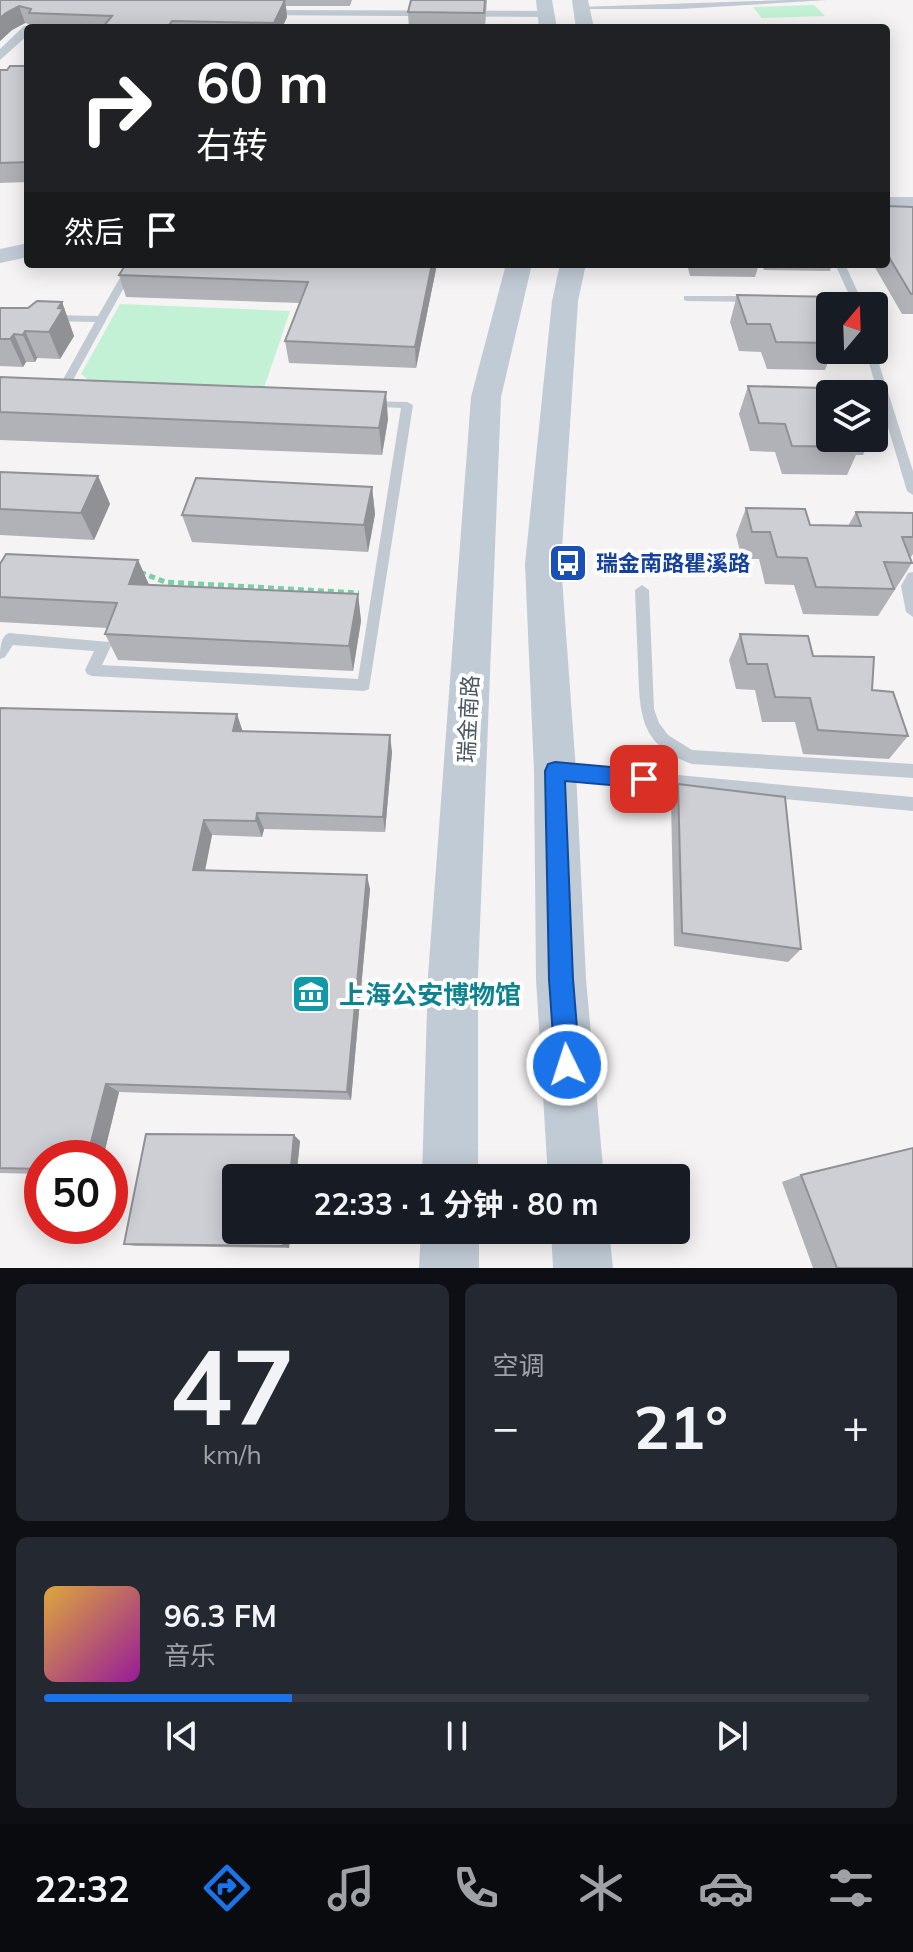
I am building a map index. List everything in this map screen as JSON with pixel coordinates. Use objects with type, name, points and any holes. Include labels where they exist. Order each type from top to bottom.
[{"type":"main road","points":[[580,4],[584,24]]},
{"type":"main road","points":[[890,204],[913,204]]},
{"type":"main road","points":[[0,256],[24,251]]},
{"type":"main road","name":"瑞金南路","points":[[450,1164],[453,976],[486,397],[518,268]]},
{"type":"main road","points":[[572,268],[565,301],[543,564],[555,771],[561,979],[575,1164]]},
{"type":"main road","points":[[449,1268],[450,1244]]},
{"type":"main road","points":[[581,1244],[583,1268]]},
{"type":"street","points":[[246,13],[546,14]]},
{"type":"street","points":[[0,56],[24,32]]},
{"type":"lane","points":[[580,4],[681,7],[824,0]]},
{"type":"lane","points":[[77,392],[61,392],[128,271],[137,268]]},
{"type":"lane","points":[[842,268],[853,292]]},
{"type":"lane","points":[[687,298],[765,300]]},
{"type":"lane","points":[[811,301],[816,301]]},
{"type":"lane","points":[[37,320],[101,319]]},
{"type":"lane","points":[[874,364],[913,491]]},
{"type":"lane","points":[[0,653],[9,639],[104,646],[92,670],[364,685],[407,405],[360,403]]},
{"type":"lane","points":[[913,577],[908,586],[913,612]]},
{"type":"lane","points":[[642,590],[647,709],[650,723],[660,740],[676,752],[692,757],[913,771]]},
{"type":"lane","points":[[555,771],[913,804]]},
{"type":"path","points":[[133,572],[148,573],[165,582],[378,594]]},
{"type":"green space","points":[[814,5],[825,16],[762,18],[753,7]]},
{"type":"green space","points":[[120,304],[290,311],[264,388],[90,381],[81,374]]},
{"type":"building","points":[[0,0],[285,0],[274,23],[172,21],[170,24],[105,24],[112,16],[29,13],[31,9],[19,6],[0,18]]},
{"type":"building","points":[[411,0],[485,0],[484,13],[408,12]]},
{"type":"building","points":[[10,66],[24,66],[24,162],[0,163],[0,70],[7,70]]},
{"type":"building","points":[[890,206],[913,207],[911,294],[890,259]]},
{"type":"building","points":[[123,268],[431,268],[415,347],[285,341],[308,282],[119,275]]},
{"type":"building","points":[[737,295],[816,297],[816,343],[776,342],[770,324],[747,324]]},
{"type":"building","points":[[37,301],[62,302],[58,308],[63,309],[49,332],[25,331],[23,335],[14,334],[10,339],[0,339],[0,308],[28,308]]},
{"type":"building","points":[[0,377],[386,392],[379,428],[0,412]]},
{"type":"building","points":[[748,386],[816,388],[816,446],[792,446],[785,424],[759,423]]},
{"type":"building","points":[[0,472],[98,476],[81,513],[0,509]]},
{"type":"building","points":[[196,478],[372,487],[364,525],[182,515]]},
{"type":"building","points":[[746,508],[805,509],[810,525],[861,526],[856,512],[913,513],[913,537],[902,537],[912,563],[884,562],[894,589],[816,587],[807,558],[777,557],[770,532],[752,532]]},
{"type":"building","points":[[6,554],[138,560],[129,584],[358,594],[349,646],[105,634],[117,603],[0,597],[0,564]]},
{"type":"building","points":[[740,634],[808,636],[813,656],[874,657],[872,690],[893,692],[908,736],[818,730],[810,698],[775,697],[767,664],[747,664]]},
{"type":"building","points":[[0,708],[237,714],[233,731],[390,735],[383,817],[257,813],[256,821],[204,820],[193,870],[367,875],[347,1092],[106,1084],[92,1140],[24,1140],[24,1169],[0,1168]]},
{"type":"building","points":[[678,784],[785,797],[801,949],[682,933]]},
{"type":"building","points":[[146,1134],[294,1135],[291,1164],[222,1164],[222,1244],[283,1246],[124,1244],[128,1244],[128,1224]]},
{"type":"building","points":[[913,1148],[913,1268],[837,1268],[801,1175]]},
{"type":"place","name":"瑞金南路瞿溪路","points":[[568,563]]},
{"type":"place","name":"上海公安博物馆","points":[[311,994]]},
{"type":"route","points":[[567,1065],[561,979],[555,771],[644,779]]}]
